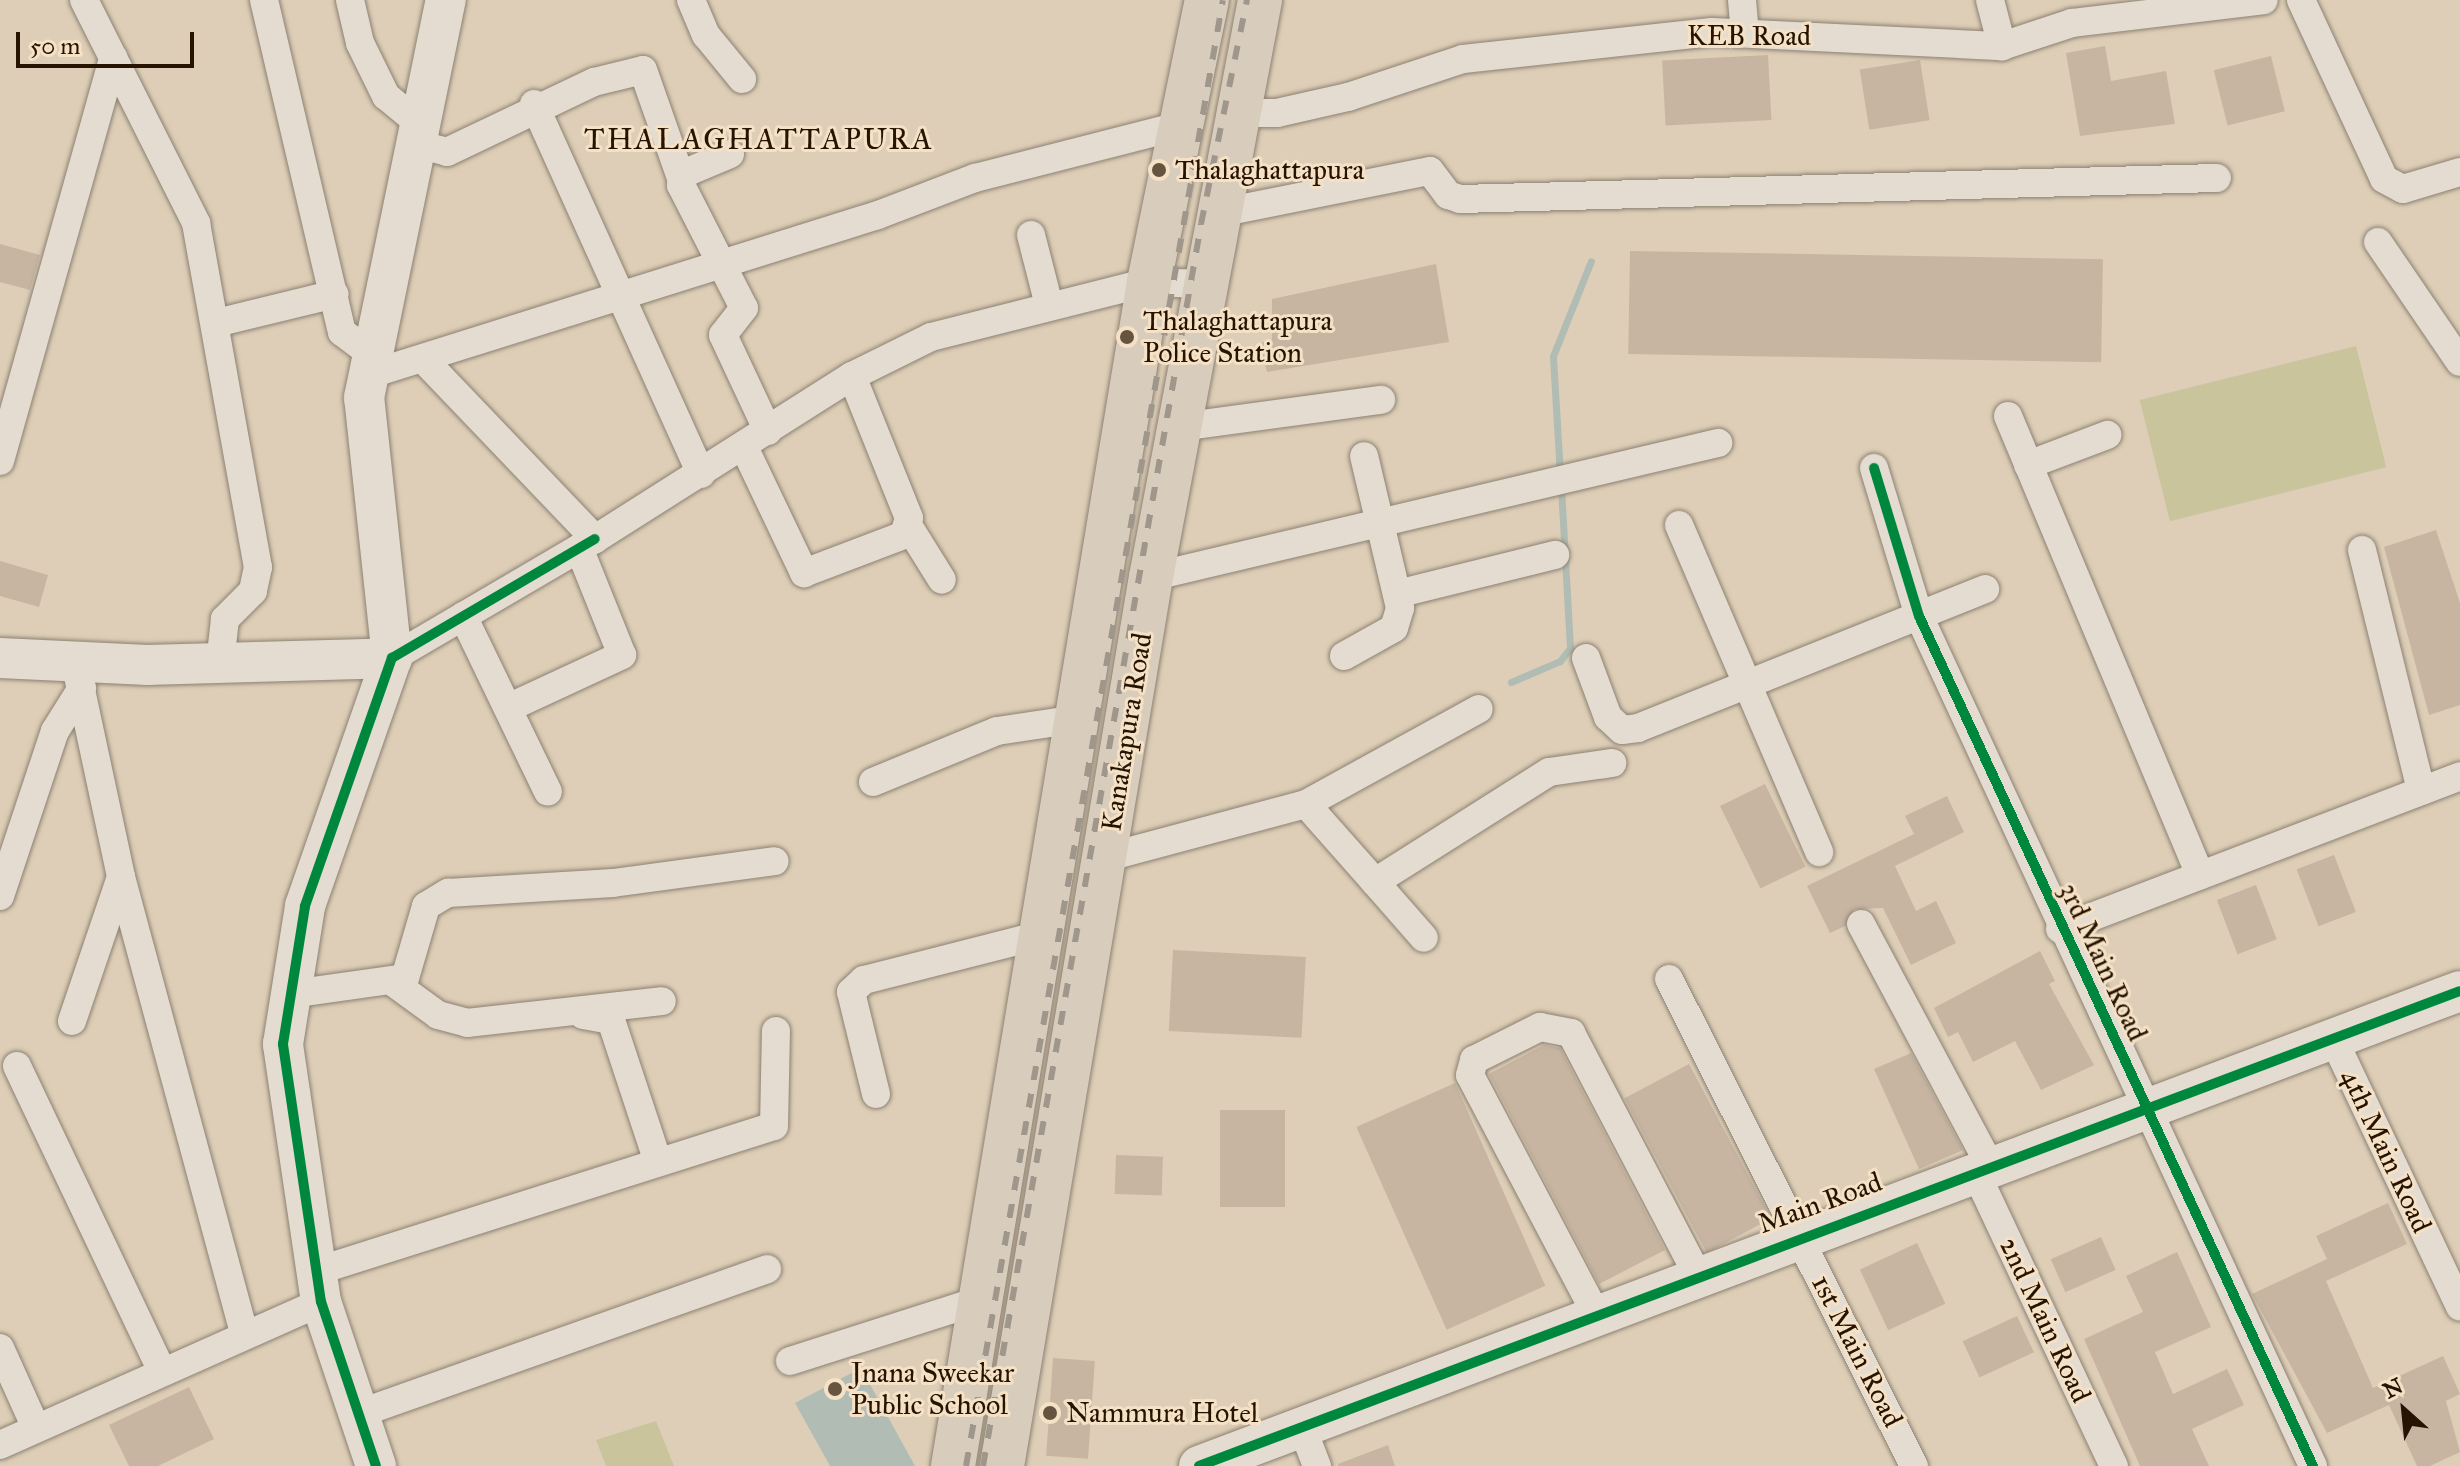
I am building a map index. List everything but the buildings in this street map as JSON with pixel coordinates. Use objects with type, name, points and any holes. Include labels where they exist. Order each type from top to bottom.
[{"type":"highway","name":"Kanakapura Road","points":[[953,1466],[1149,282],[1207,0]]},
{"type":"highway","name":"Kanakapura Road","points":[[1002,1466],[1108,857],[1151,577],[1260,0]]},
{"type":"street","points":[[84,0],[196,223],[258,567],[253,591],[225,619],[220,663]]},
{"type":"street","points":[[264,0],[342,332],[370,365]]},
{"type":"street","points":[[350,0],[360,43],[386,96],[418,134],[447,152],[594,82],[643,70],[681,178],[744,315],[723,335],[768,431]]},
{"type":"street","points":[[376,1466],[319,1286],[283,1044],[305,906],[392,658],[364,398],[446,0]]},
{"type":"street","points":[[691,0],[706,35],[742,79]]},
{"type":"street","points":[[1742,0],[1745,33]]},
{"type":"street","points":[[1990,0],[2002,46]]},
{"type":"street","name":"KEB Road","points":[[1237,113],[1277,113],[1348,97],[1463,59],[1745,33],[2002,46],[2070,12],[2264,0]]},
{"type":"street","points":[[2301,0],[2384,179],[2403,189],[2460,172]]},
{"type":"street","points":[[0,461],[113,58]]},
{"type":"street","points":[[535,108],[624,294],[701,474]]},
{"type":"street","points":[[370,365],[426,362],[975,178],[1183,125]]},
{"type":"street","points":[[681,178],[730,154]]},
{"type":"street","points":[[1219,213],[1430,171],[1448,195],[1460,199],[2217,178]]},
{"type":"street","points":[[1031,235],[1049,305]]},
{"type":"street","points":[[2378,242],[2460,362]]},
{"type":"street","points":[[0,658],[78,675],[220,663],[392,658],[587,544],[852,376],[931,337],[1149,282],[1204,284]]},
{"type":"street","points":[[216,323],[335,294]]},
{"type":"street","points":[[426,362],[587,544],[622,655],[508,708]]},
{"type":"street","points":[[852,376],[909,527],[942,580]]},
{"type":"street","points":[[1180,427],[1381,400]]},
{"type":"street","points":[[2008,416],[2200,876]]},
{"type":"street","points":[[2028,465],[2107,435]]},
{"type":"street","points":[[1151,577],[1718,443]]},
{"type":"street","points":[[744,447],[804,573],[909,527]]},
{"type":"street","points":[[1344,656],[1394,628],[1397,594],[1364,456]]},
{"type":"street","name":"3rd Main Road","points":[[1874,468],[1919,616],[2060,929],[2313,1466]]},
{"type":"street","points":[[1679,525],[1819,852]]},
{"type":"street","points":[[2362,550],[2421,791]]},
{"type":"street","points":[[1397,594],[1555,555]]},
{"type":"street","points":[[1586,658],[1608,717],[1622,730],[1985,589]]},
{"type":"street","points":[[463,616],[548,792]]},
{"type":"street","points":[[78,675],[121,877],[245,1335]]},
{"type":"street","points":[[0,896],[55,731],[78,675]]},
{"type":"street","points":[[1108,857],[1306,804],[1479,709]]},
{"type":"street","points":[[873,782],[997,731],[1077,719]]},
{"type":"street","points":[[1375,882],[1549,772],[1612,763]]},
{"type":"street","points":[[2060,929],[2460,776]]},
{"type":"street","points":[[1306,804],[1424,938]]},
{"type":"street","points":[[291,994],[394,983],[412,971],[426,906],[448,893],[613,883],[775,861]]},
{"type":"street","points":[[72,1021],[121,877]]},
{"type":"street","name":"2nd Main Road","points":[[1861,924],[1983,1170],[2114,1466]]},
{"type":"street","points":[[876,1094],[851,992],[864,980],[1041,935]]},
{"type":"street","name":"1st Main Road","points":[[1669,979],[1914,1466]]},
{"type":"street","points":[[394,983],[451,1021],[662,1001]]},
{"type":"street","name":"Main Road","points":[[1199,1466],[1697,1274],[2460,991]]},
{"type":"street","points":[[569,1012],[611,1020],[658,1162]]},
{"type":"street","points":[[1596,1314],[1470,1075],[1474,1060],[1540,1027],[1571,1033],[1697,1274]]},
{"type":"street","points":[[0,1445],[245,1335],[319,1286],[658,1162],[774,1126],[776,1031]]},
{"type":"street","name":"4th Main Road","points":[[2333,1038],[2460,1307]]},
{"type":"street","points":[[17,1066],[162,1371]]},
{"type":"street","points":[[358,1414],[767,1269]]},
{"type":"street","points":[[790,1361],[981,1300]]},
{"type":"street","points":[[0,1348],[36,1428]]},
{"type":"street","points":[[1302,1427],[1317,1466]]},
{"type":"shaded area","points":[[2356,346],[2386,467],[2170,521],[2140,400]]},
{"type":"shaded area","points":[[861,1368],[915,1466],[830,1466],[795,1403]]},
{"type":"shaded area","points":[[656,1421],[674,1466],[606,1466],[596,1440]]},
{"type":"waterway","points":[[1560,475],[1553,356],[1591,261]]},
{"type":"waterway","points":[[1511,682],[1560,661],[1570,648],[1561,488]]},
{"type":"railway","points":[[966,1466],[1223,0]]},
{"type":"railway","points":[[983,1466],[1201,224],[1247,0]]},
{"type":"cycle path","points":[[1874,468],[1919,616],[2313,1466]]},
{"type":"cycle path","points":[[376,1466],[321,1302],[283,1044],[305,906],[392,658],[595,539]]},
{"type":"cycle path","points":[[1199,1466],[2460,991]]},
{"type":"place","name":"Thalaghattapura","points":[[1159,170]]},
{"type":"place","name":"Thalaghattapura Police Station","points":[[1127,337]]},
{"type":"place","name":"Jnana Sweekar Public School","points":[[835,1389]]},
{"type":"place","name":"Nammura Hotel","points":[[1050,1413]]},
{"type":"district","name":"THALAGHATTAPURA","points":[[759,139]]}]
